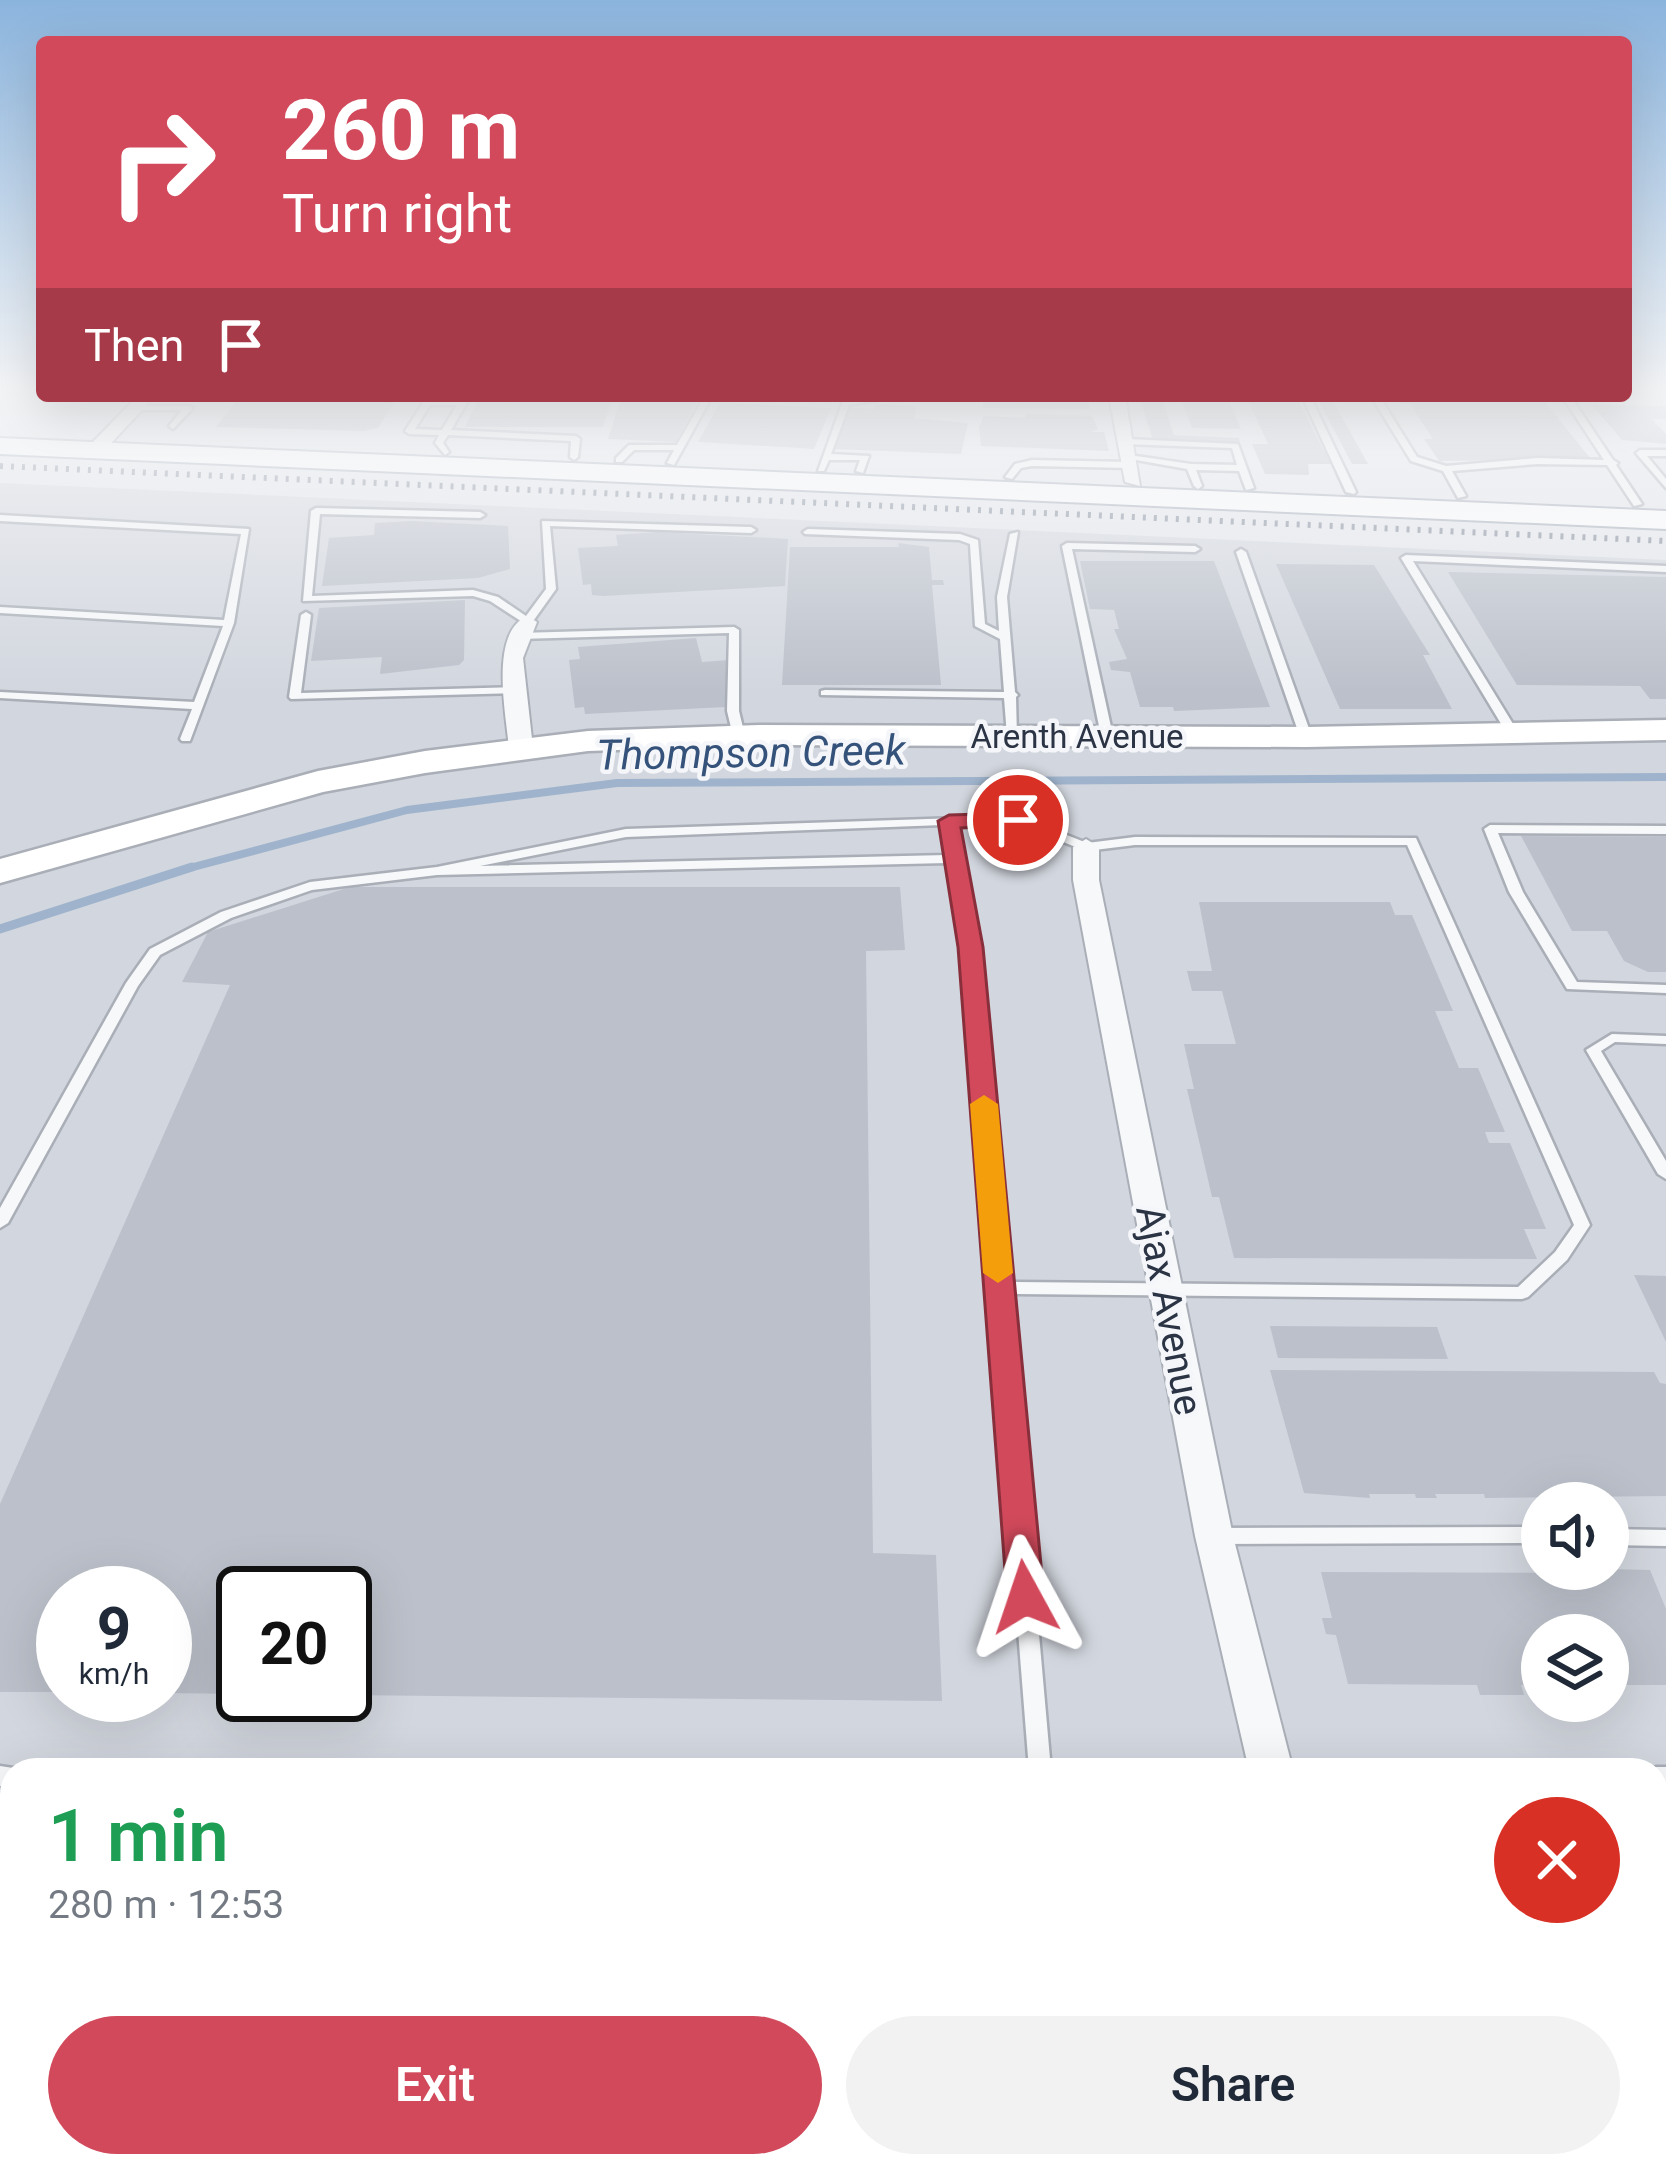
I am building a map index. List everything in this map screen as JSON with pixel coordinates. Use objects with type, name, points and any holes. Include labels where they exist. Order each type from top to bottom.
[{"type":"main road","points":[[1333,490],[1375,490]]},
{"type":"main road","points":[[1348,490],[1666,520]]},
{"type":"main road","points":[[1522,490],[1651,504]]},
{"type":"street","points":[[521,748],[512,658],[523,629]]},
{"type":"street","name":"Arenth Avenue","points":[[0,871],[317,782],[588,741],[1666,730]]},
{"type":"street","name":"Ajax Avenue","points":[[1086,847],[1086,880],[1214,1535],[1268,1758]]},
{"type":"lane","points":[[480,515],[316,511],[307,599],[473,593],[494,599],[523,629],[734,630],[734,711],[740,736]]},
{"type":"lane","points":[[0,518],[247,531],[229,623],[186,739]]},
{"type":"lane","points":[[523,629],[551,589],[545,523],[751,530]]},
{"type":"lane","points":[[808,532],[960,537],[975,542],[980,626],[1006,638]]},
{"type":"lane","points":[[1013,736],[1002,597],[1015,534]]},
{"type":"lane","points":[[1107,736],[1067,546],[1195,549]]},
{"type":"lane","points":[[1241,552],[1306,737]]},
{"type":"lane","points":[[1512,733],[1406,559],[1666,568]]},
{"type":"lane","points":[[0,610],[229,623]]},
{"type":"lane","points":[[306,615],[296,698],[516,690]]},
{"type":"lane","points":[[825,693],[1012,694]]},
{"type":"lane","points":[[0,695],[198,706]]},
{"type":"lane","points":[[0,1223],[130,986],[155,952],[226,915],[310,886],[437,871],[626,833],[1018,820],[1086,847],[1135,841],[1412,841],[1582,1225],[1561,1256],[1522,1292],[999,1288]]},
{"type":"lane","points":[[949,821],[971,947],[1039,1758]]},
{"type":"lane","points":[[1666,830],[1490,829],[1516,892],[1572,986],[1666,989]]},
{"type":"lane","points":[[437,871],[954,859]]},
{"type":"lane","points":[[1666,1040],[1612,1038],[1593,1050],[1666,1174]]},
{"type":"lane","points":[[1214,1535],[1521,1535]]},
{"type":"lane","points":[[1629,1537],[1666,1538]]},
{"type":"shaded area","points":[[0,490],[144,490],[1666,560],[1666,1758],[0,1758]]},
{"type":"building","points":[[375,523],[508,526],[510,569],[478,578],[322,586],[329,538],[374,535]]},
{"type":"building","points":[[658,532],[788,539],[785,586],[603,596],[592,595],[591,584],[583,585],[578,548],[618,546],[616,535]]},
{"type":"building","points":[[898,543],[929,547],[932,580],[943,580],[944,585],[932,585],[941,685],[782,685],[790,547],[899,547]]},
{"type":"building","points":[[1080,561],[1214,561],[1270,707],[1174,711],[1173,707],[1140,707],[1130,672],[1111,670],[1109,662],[1127,659],[1114,629],[1119,629],[1114,610],[1090,609]]},
{"type":"building","points":[[1276,564],[1374,565],[1430,655],[1423,655],[1452,709],[1340,709]]},
{"type":"building","points":[[1448,572],[1666,577],[1666,699],[1650,699],[1640,686],[1517,685]]},
{"type":"building","points":[[465,600],[464,660],[459,665],[380,674],[382,657],[311,661],[319,608]]},
{"type":"building","points":[[696,638],[702,662],[731,660],[726,707],[585,714],[584,707],[575,708],[569,660],[580,659],[578,647]]},
{"type":"building","points":[[1521,836],[1666,837],[1666,972],[1648,972],[1624,961],[1607,931],[1572,931]]},
{"type":"building","points":[[350,887],[900,887],[905,950],[866,951],[873,1553],[936,1555],[942,1701],[372,1695],[372,1566],[216,1566],[216,1694],[192,1693],[192,1566],[36,1566],[36,1692],[0,1692],[0,1504],[230,985],[182,982],[208,932]]},
{"type":"building","points":[[1199,902],[1390,902],[1395,915],[1412,915],[1453,1011],[1435,1011],[1459,1068],[1478,1068],[1505,1132],[1485,1132],[1489,1143],[1510,1143],[1546,1229],[1524,1229],[1537,1259],[1234,1258],[1219,1197],[1212,1197],[1187,1089],[1194,1089],[1184,1044],[1236,1044],[1222,991],[1192,991],[1187,971],[1212,971]]},
{"type":"building","points":[[1634,1275],[1666,1276],[1666,1342]]},
{"type":"building","points":[[1270,1326],[1437,1327],[1448,1359],[1278,1358]]},
{"type":"building","points":[[1270,1370],[1654,1372],[1666,1384],[1666,1496],[1629,1496],[1629,1482],[1521,1482],[1521,1498],[1304,1493]]},
{"type":"building","points":[[1629,1570],[1650,1570],[1666,1609],[1666,1685],[1629,1685],[1629,1614],[1521,1614],[1521,1695],[1480,1695],[1477,1685],[1348,1684],[1336,1635],[1326,1634],[1322,1618],[1332,1618],[1321,1572],[1521,1573],[1521,1590],[1629,1590]]},
{"type":"waterway","name":"Thompson Creek","points":[[186,869],[407,810],[617,783],[1666,777]]},
{"type":"waterway","name":"Thompson Creek","points":[[186,869],[192,867]]},
{"type":"waterway","name":"Thompson Creek","points":[[0,929],[186,869]]},
{"type":"waterway","name":"Thompson Creek","points":[[182,870],[186,869]]},
{"type":"railway","points":[[525,490],[1666,541]]},
{"type":"slow traffic","points":[[984,1104],[998,1273]]},
{"type":"route","points":[[1018,820],[949,821],[971,947],[1025,1597]]}]
